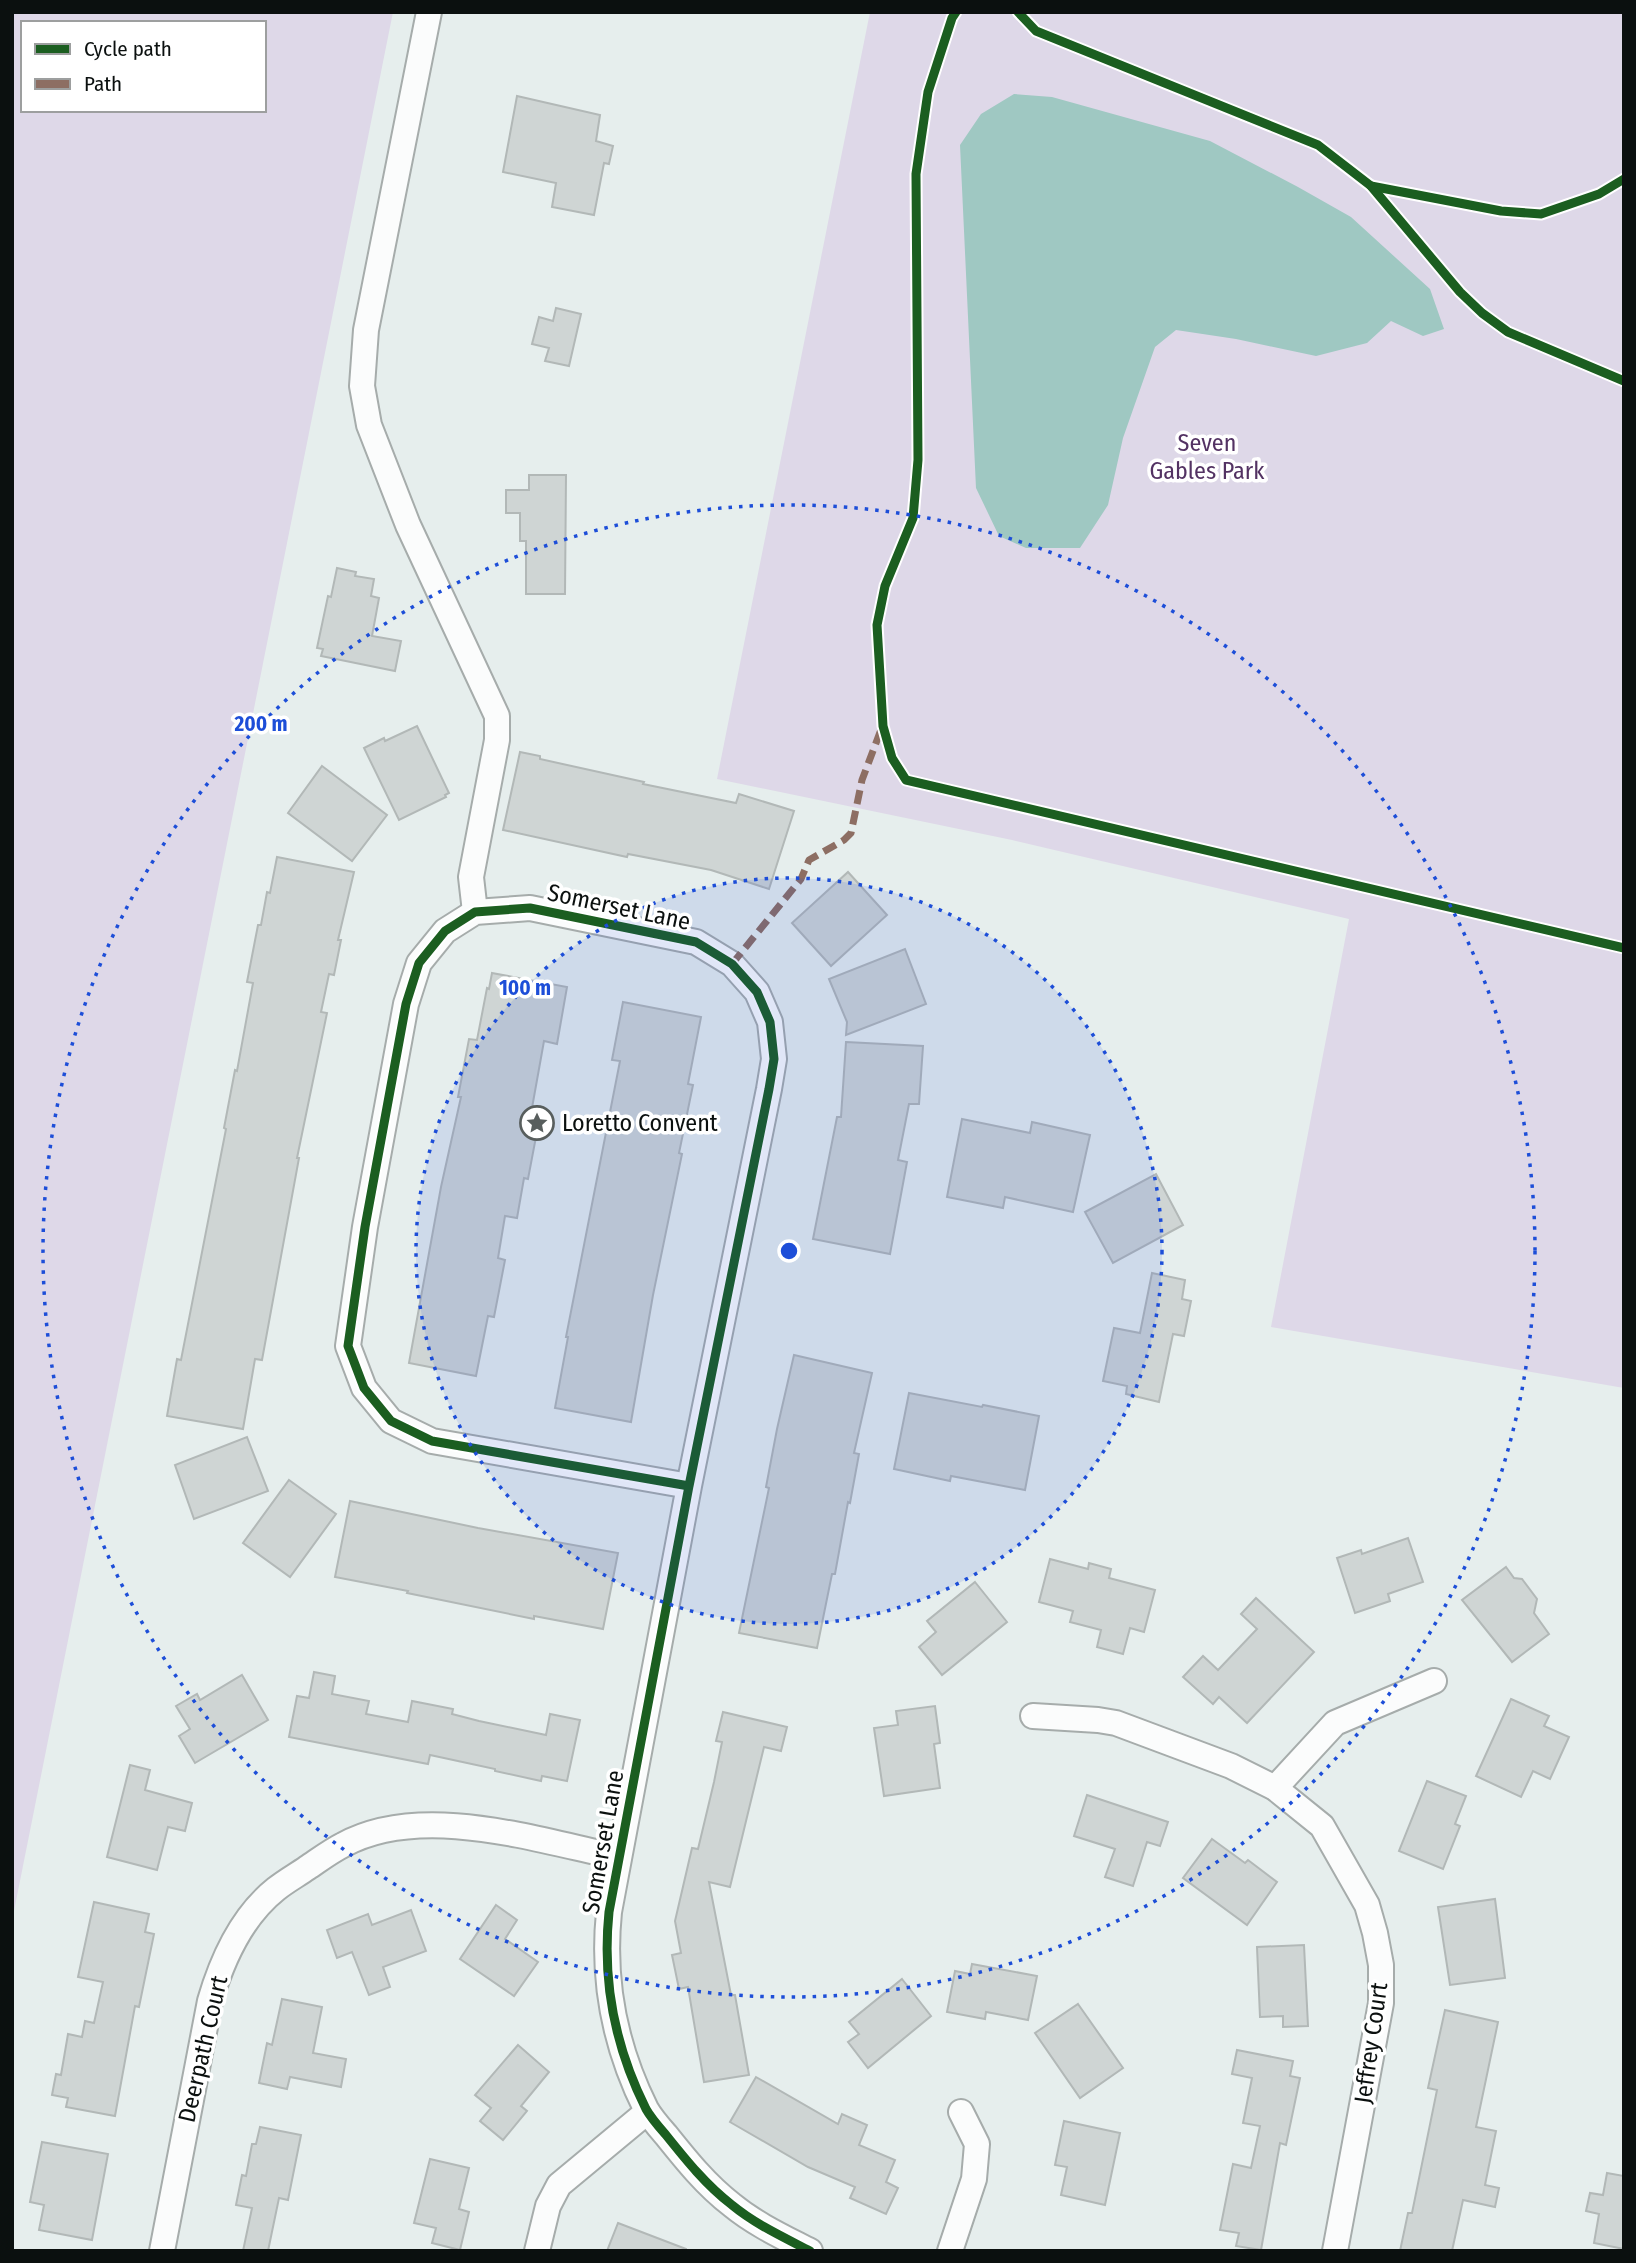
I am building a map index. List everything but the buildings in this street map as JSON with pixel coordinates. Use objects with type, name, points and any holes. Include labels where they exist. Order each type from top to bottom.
[{"type":"street","points":[[429,12],[366,330],[362,386],[369,425],[408,526],[497,716],[497,740],[471,877],[475,912]]},
{"type":"street","name":"Somerset Lane","points":[[689,1486],[432,1441],[391,1420],[364,1388],[348,1346],[365,1227],[406,1004],[419,963],[445,931],[475,912],[530,908],[696,942],[742,973],[757,992],[770,1022],[774,1059],[769,1089],[618,1857],[609,1912],[607,1968],[620,2042],[647,2112],[694,2170],[724,2199],[753,2220],[810,2251]]},
{"type":"street","points":[[1275,1788],[1335,1723],[1434,1681]]},
{"type":"street","name":"Jeffrey Court","points":[[1033,1716],[1116,1723],[1231,1766],[1275,1788],[1322,1826],[1367,1905],[1381,1965],[1381,2003],[1335,2251]]},
{"type":"street","name":"Deerpath Court","points":[[162,2251],[212,1992],[230,1947],[252,1914],[276,1889],[344,1844],[373,1833],[406,1826],[452,1825],[480,1828],[618,1857]]},
{"type":"street","points":[[537,2251],[548,2206],[559,2185],[647,2112]]},
{"type":"street","points":[[950,2251],[974,2179],[976,2144],[961,2112]]},
{"type":"green space","points":[[12,12],[393,12],[12,1921]]},
{"type":"green space","name":"Seven Gables Park","points":[[870,12],[1624,12],[1624,1388],[1271,1327],[1349,919],[1012,840],[717,779]]},
{"type":"shaded area","points":[[1014,94],[1052,97],[1210,141],[1298,187],[1351,217],[1430,289],[1444,329],[1423,336],[1391,321],[1367,343],[1316,356],[1236,339],[1176,330],[1155,347],[1123,438],[1108,505],[1080,548],[1026,548],[999,536],[976,488],[960,145],[981,114]]},
{"type":"marked path","points":[[732,964],[801,879],[809,860],[844,840],[851,833],[862,780],[882,727]]},
{"type":"cycle path","points":[[956,12],[928,92],[916,174],[918,460],[913,518],[885,586],[877,625],[883,726],[892,758],[906,780],[1624,948]]},
{"type":"cycle path","points":[[1018,12],[1036,31],[1318,145],[1371,186],[1460,292],[1482,313],[1508,332],[1624,381]]},
{"type":"cycle path","points":[[1371,186],[1501,211],[1541,214],[1599,194],[1624,179]]},
{"type":"cycle path","points":[[689,1486],[769,1089],[774,1059],[770,1022],[757,992],[732,964],[696,942],[530,908],[475,912],[445,931],[419,963],[406,1004],[365,1227],[348,1346],[364,1388],[391,1421],[432,1441],[689,1486],[609,1912],[609,1988],[626,2062],[646,2109],[658,2126],[697,2172],[741,2212],[810,2251]]},
{"type":"place","name":"Loretto Convent","points":[[537,1123]]}]
